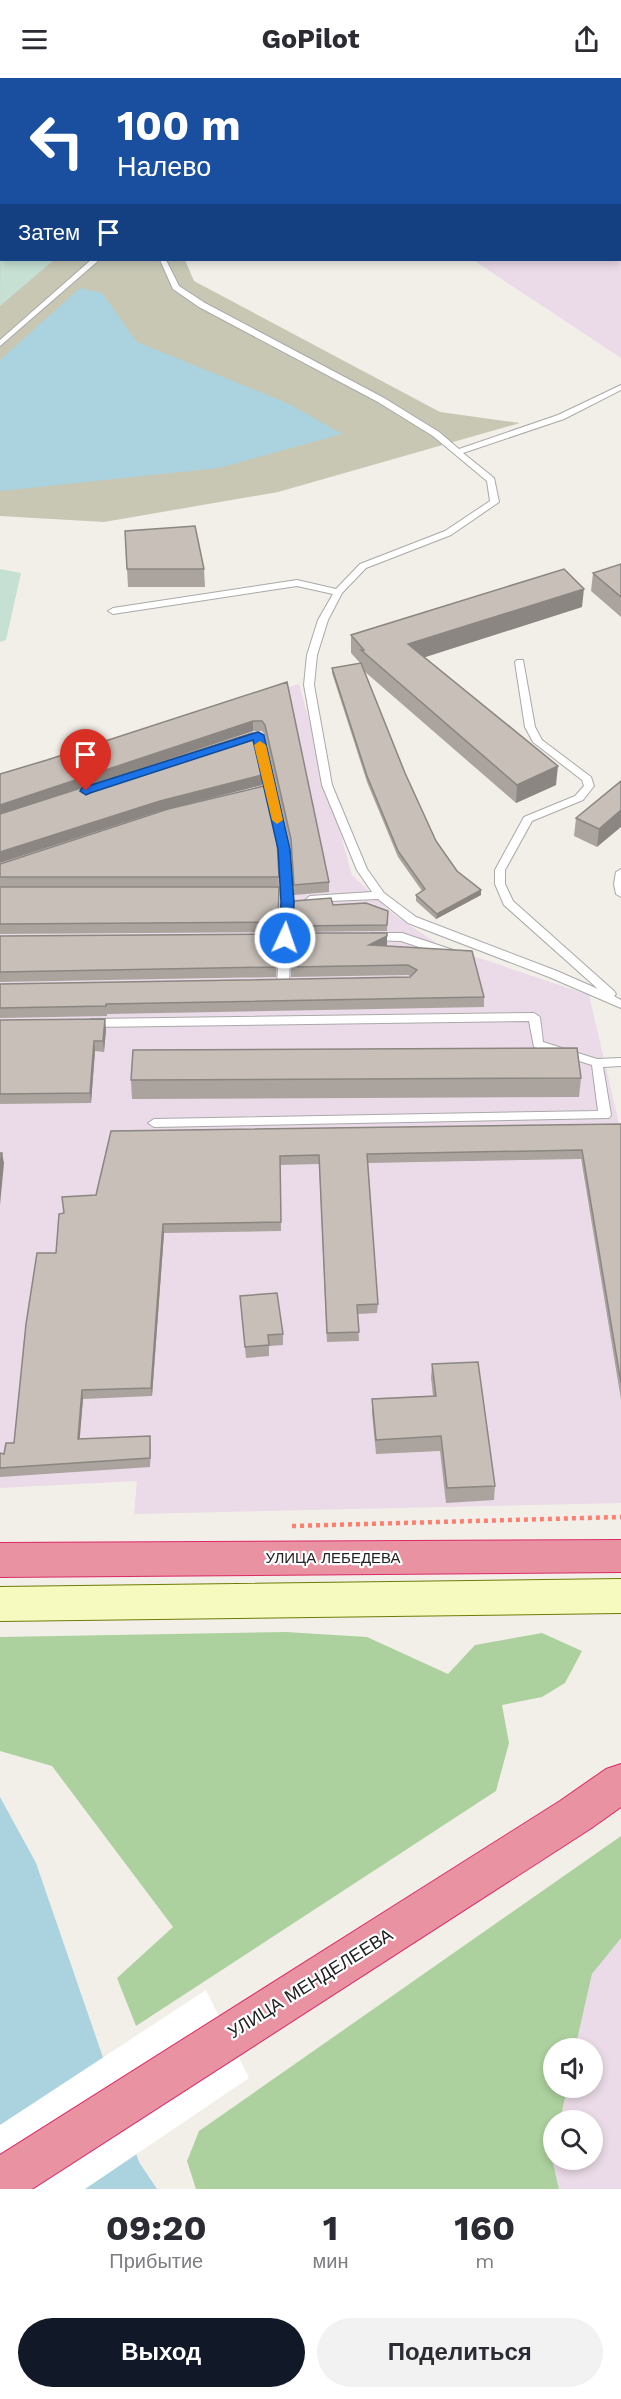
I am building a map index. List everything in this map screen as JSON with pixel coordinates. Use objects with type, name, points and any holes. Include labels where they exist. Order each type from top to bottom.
[{"type":"highway","name":"УЛИЦА ЛЕБЕДЕВА","points":[[0,1560],[621,1556]]},
{"type":"highway","name":"УЛИЦА МЕНДЕЛЕЕВА","points":[[0,2182],[575,1815],[621,1783]]},
{"type":"main road","points":[[0,1604],[621,1596]]},
{"type":"lane","points":[[0,344],[94,261]]},
{"type":"lane","points":[[163,261],[176,287],[202,305],[381,400],[436,434],[491,480],[495,502],[448,533],[363,566],[338,592],[323,620],[312,655],[309,685],[327,785],[362,870],[380,895],[412,920],[553,974],[620,1004]]},
{"type":"lane","points":[[457,452],[561,417],[621,387]]},
{"type":"lane","points":[[113,611],[297,583],[338,592]]},
{"type":"lane","points":[[520,662],[530,727],[538,742],[587,779],[590,786],[579,798],[528,819],[500,870],[500,884],[508,903],[620,1004]]},
{"type":"lane","points":[[224,746],[258,735],[265,791],[284,849],[287,897],[282,983]]},
{"type":"lane","points":[[621,872],[619,884],[621,894]]},
{"type":"lane","points":[[275,892],[287,897],[380,895]]},
{"type":"lane","points":[[355,937],[402,937],[454,954]]},
{"type":"lane","points":[[83,1023],[534,1017],[538,1044],[597,1063],[621,1062]]},
{"type":"lane","points":[[154,1124],[605,1115],[597,1063]]},
{"type":"path","points":[[289,1526],[621,1517]]},
{"type":"shaded area","points":[[0,261],[185,261],[194,281],[440,412],[520,423],[278,492],[104,522],[0,516]]},
{"type":"shaded area","points":[[0,261],[53,261],[0,306]]},
{"type":"shaded area","points":[[475,261],[621,261],[621,358]]},
{"type":"shaded area","points":[[0,569],[21,573],[6,640],[0,642]]},
{"type":"shaded area","points":[[299,684],[352,875],[393,914],[438,944],[589,995],[621,1132],[576,1134],[621,1400],[621,1503],[134,1514],[137,1481],[0,1488],[0,779]]},
{"type":"shaded area","points":[[621,1936],[621,2189],[559,2189],[555,2170],[603,2170],[603,2110],[562,2110],[565,2098],[603,2098],[603,2038],[577,2038],[592,1974]]},
{"type":"green space","points":[[286,1632],[367,1637],[448,1674],[475,1645],[542,1633],[582,1651],[565,1683],[542,1697],[502,1705],[509,1743],[496,1791],[136,2026],[117,1978],[173,1927],[52,1766],[0,1751],[0,1637]]},
{"type":"green space","points":[[621,1836],[621,1938],[592,1974],[577,2038],[543,2038],[543,2098],[565,2098],[562,2110],[543,2110],[543,2170],[555,2170],[559,2189],[196,2189],[187,2161],[199,2131]]},
{"type":"water","points":[[80,288],[102,293],[137,342],[287,403],[342,434],[219,468],[0,491],[0,360]]},
{"type":"water","points":[[0,1797],[36,1863],[139,2162],[157,2189],[0,2189]]},
{"type":"pier","points":[[206,1990],[249,2078],[85,2189],[0,2189],[0,2125]]},
{"type":"building","points":[[195,526],[204,569],[127,569],[125,531]]},
{"type":"building","points":[[621,564],[621,597],[593,573]]},
{"type":"building","points":[[564,569],[584,589],[408,644],[558,766],[517,785],[361,650],[364,650],[351,635]]},
{"type":"building","points":[[361,663],[405,773],[436,841],[457,871],[481,890],[437,914],[416,895],[425,889],[398,851],[367,776],[332,668]]},
{"type":"building","points":[[287,682],[329,882],[294,885],[291,839],[265,725],[262,721],[253,721],[0,805],[0,774]]},
{"type":"building","points":[[252,733],[262,775],[160,801],[0,852],[0,814]]},
{"type":"building","points":[[621,781],[621,810],[599,829],[576,818]]},
{"type":"building","points":[[264,786],[277,839],[279,877],[0,877],[0,864],[168,809]]},
{"type":"building","points":[[0,887],[279,887],[278,922],[0,924]]},
{"type":"building","points":[[331,898],[333,905],[366,903],[388,911],[387,925],[293,926],[294,901]]},
{"type":"building","points":[[293,933],[387,933],[387,936],[369,945],[472,951],[484,997],[0,1008],[0,984],[410,977],[417,970],[408,965],[291,967]]},
{"type":"building","points":[[277,934],[276,967],[0,972],[0,936]]},
{"type":"building","points":[[105,1019],[103,1041],[94,1041],[90,1093],[0,1094],[0,1020]]},
{"type":"building","points":[[577,1048],[581,1078],[131,1080],[133,1050]]},
{"type":"building","points":[[621,1124],[621,1383],[582,1150],[367,1154],[378,1304],[357,1305],[359,1332],[327,1333],[319,1155],[280,1156],[281,1222],[163,1224],[151,1388],[82,1390],[78,1439],[150,1436],[150,1458],[0,1468],[0,1453],[4,1454],[6,1443],[14,1443],[26,1324],[37,1253],[56,1253],[59,1214],[64,1213],[62,1197],[96,1195],[111,1131]]},
{"type":"building","points":[[0,1153],[2,1153],[0,1179]]},
{"type":"building","points":[[277,1293],[283,1334],[268,1335],[269,1345],[245,1347],[240,1296]]},
{"type":"building","points":[[478,1362],[495,1486],[447,1488],[441,1436],[376,1440],[372,1399],[436,1396],[432,1364]]},
{"type":"slow traffic","points":[[260,745],[277,820]]},
{"type":"route","points":[[86,791],[258,735],[284,849],[287,902],[285,938]]}]
